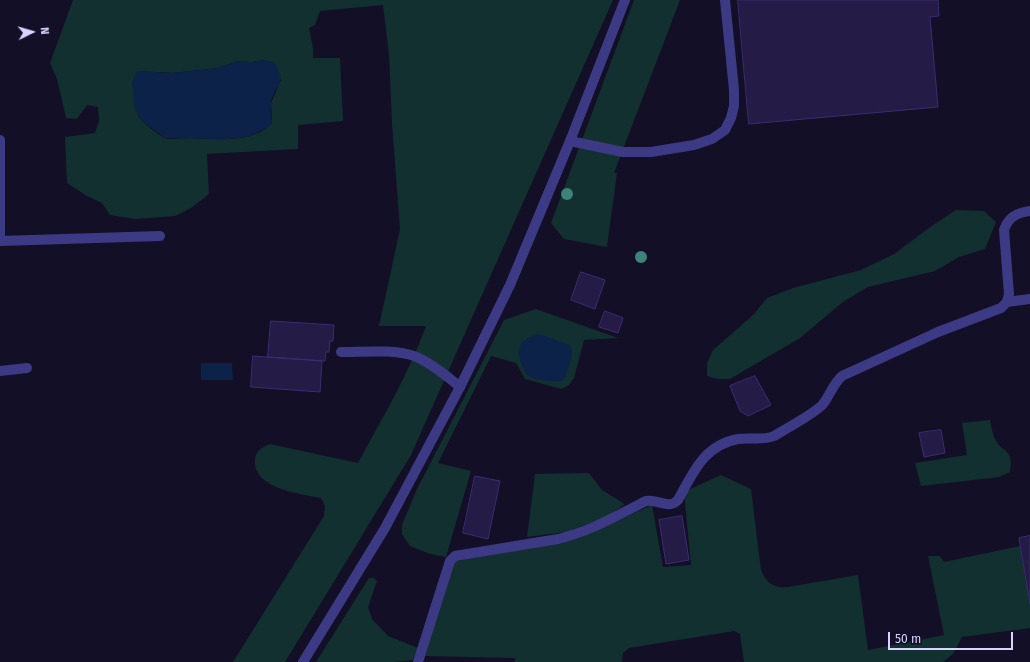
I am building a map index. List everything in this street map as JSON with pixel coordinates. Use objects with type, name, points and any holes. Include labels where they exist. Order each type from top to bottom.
[{"type":"street","points":[[304,662],[385,528],[460,387],[480,346],[532,233],[625,0]]},
{"type":"street","points":[[570,140],[623,152],[651,152],[680,148],[712,139],[725,130],[731,118],[734,101],[724,0]]},
{"type":"street","points":[[0,140],[0,241],[160,236]]},
{"type":"street","points":[[418,662],[450,560],[455,556],[574,535],[591,529],[646,501],[654,500],[667,504],[674,503],[678,500],[695,468],[710,452],[725,443],[737,439],[763,439],[774,435],[818,408],[826,399],[835,382],[842,376],[938,332],[992,313],[1001,308],[1007,302],[1009,294],[1004,230],[1006,223],[1017,213],[1030,211]]},
{"type":"street","points":[[1007,302],[1030,299]]},
{"type":"street","points":[[341,352],[398,353],[414,356],[447,376],[460,387]]},
{"type":"street","points":[[0,371],[27,368]]},
{"type":"green space","points":[[73,0],[613,0],[411,455],[285,662],[233,662],[324,516],[325,506],[321,498],[291,492],[270,484],[262,478],[257,470],[255,461],[257,452],[261,448],[270,444],[358,463],[386,413],[412,361],[426,326],[379,326],[400,229],[392,124],[389,55],[383,5],[320,11],[315,25],[309,28],[313,48],[313,58],[340,58],[343,121],[298,125],[298,149],[207,154],[209,194],[191,208],[175,216],[135,219],[110,215],[102,203],[87,196],[67,183],[65,137],[95,133],[99,120],[98,107],[87,105],[77,119],[66,118],[57,79],[50,63]],"holes":[[[265,60],[281,80],[271,103],[272,123],[264,130],[255,134],[233,139],[165,138],[142,121],[137,110],[135,98],[137,71],[173,73],[218,68],[238,61],[251,62]]]},
{"type":"green space","points":[[634,0],[680,0],[614,173],[617,173],[607,247],[564,239],[551,223]]},
{"type":"green space","points":[[956,210],[984,211],[996,222],[985,249],[959,257],[935,271],[868,287],[843,302],[800,338],[730,379],[718,379],[707,376],[707,363],[713,350],[753,315],[767,298],[793,288],[861,270],[894,254]]},
{"type":"green space","points":[[536,309],[618,338],[584,340],[574,378],[569,385],[561,389],[525,379],[516,363],[491,356],[438,463],[471,471],[446,557],[430,554],[410,546],[402,534],[402,525],[416,491],[504,320]]},
{"type":"green space","points":[[990,420],[995,439],[1009,455],[1011,464],[1010,472],[999,477],[921,486],[915,463],[967,455],[962,423]]},
{"type":"green space","points":[[589,473],[602,490],[625,504],[608,516],[566,532],[527,537],[535,474]]},
{"type":"green space","points":[[721,475],[751,489],[761,570],[768,582],[778,587],[788,587],[858,575],[868,650],[944,635],[928,556],[940,556],[944,562],[1020,546],[1030,604],[1030,628],[962,637],[953,654],[943,662],[744,662],[740,634],[734,631],[629,648],[623,653],[622,662],[515,662],[515,658],[425,656],[453,564],[456,561],[579,538],[652,505],[663,567],[691,565],[684,492]]},
{"type":"green space","points":[[369,578],[374,578],[377,581],[368,607],[372,619],[388,636],[418,648],[413,660],[394,662],[316,662]]},
{"type":"water","points":[[265,60],[274,62],[280,76],[279,84],[272,97],[272,123],[267,128],[248,137],[228,139],[165,138],[143,122],[135,110],[132,82],[137,71],[173,73],[218,68],[238,61],[251,62]]},
{"type":"water","points":[[539,334],[570,345],[572,357],[565,377],[561,381],[533,378],[527,374],[520,361],[520,345],[527,338]]},
{"type":"water","points":[[201,363],[232,363],[233,380],[201,380]]},
{"type":"building","points":[[738,0],[938,0],[939,16],[930,17],[938,107],[749,124]]},
{"type":"building","points":[[581,272],[605,280],[595,309],[571,300]]},
{"type":"building","points":[[605,311],[623,318],[618,333],[599,327]]},
{"type":"building","points":[[271,321],[334,325],[333,341],[330,341],[329,352],[326,352],[325,361],[268,357]]},
{"type":"building","points":[[253,356],[322,361],[320,392],[251,387]]},
{"type":"building","points":[[755,376],[771,405],[748,416],[740,411],[730,386]]},
{"type":"building","points":[[941,430],[945,453],[924,457],[919,433]]},
{"type":"building","points":[[475,476],[500,481],[488,539],[463,533]]},
{"type":"building","points":[[682,516],[689,560],[666,564],[659,520]]},
{"type":"building","points":[[1030,536],[1030,604],[1019,538]]}]
